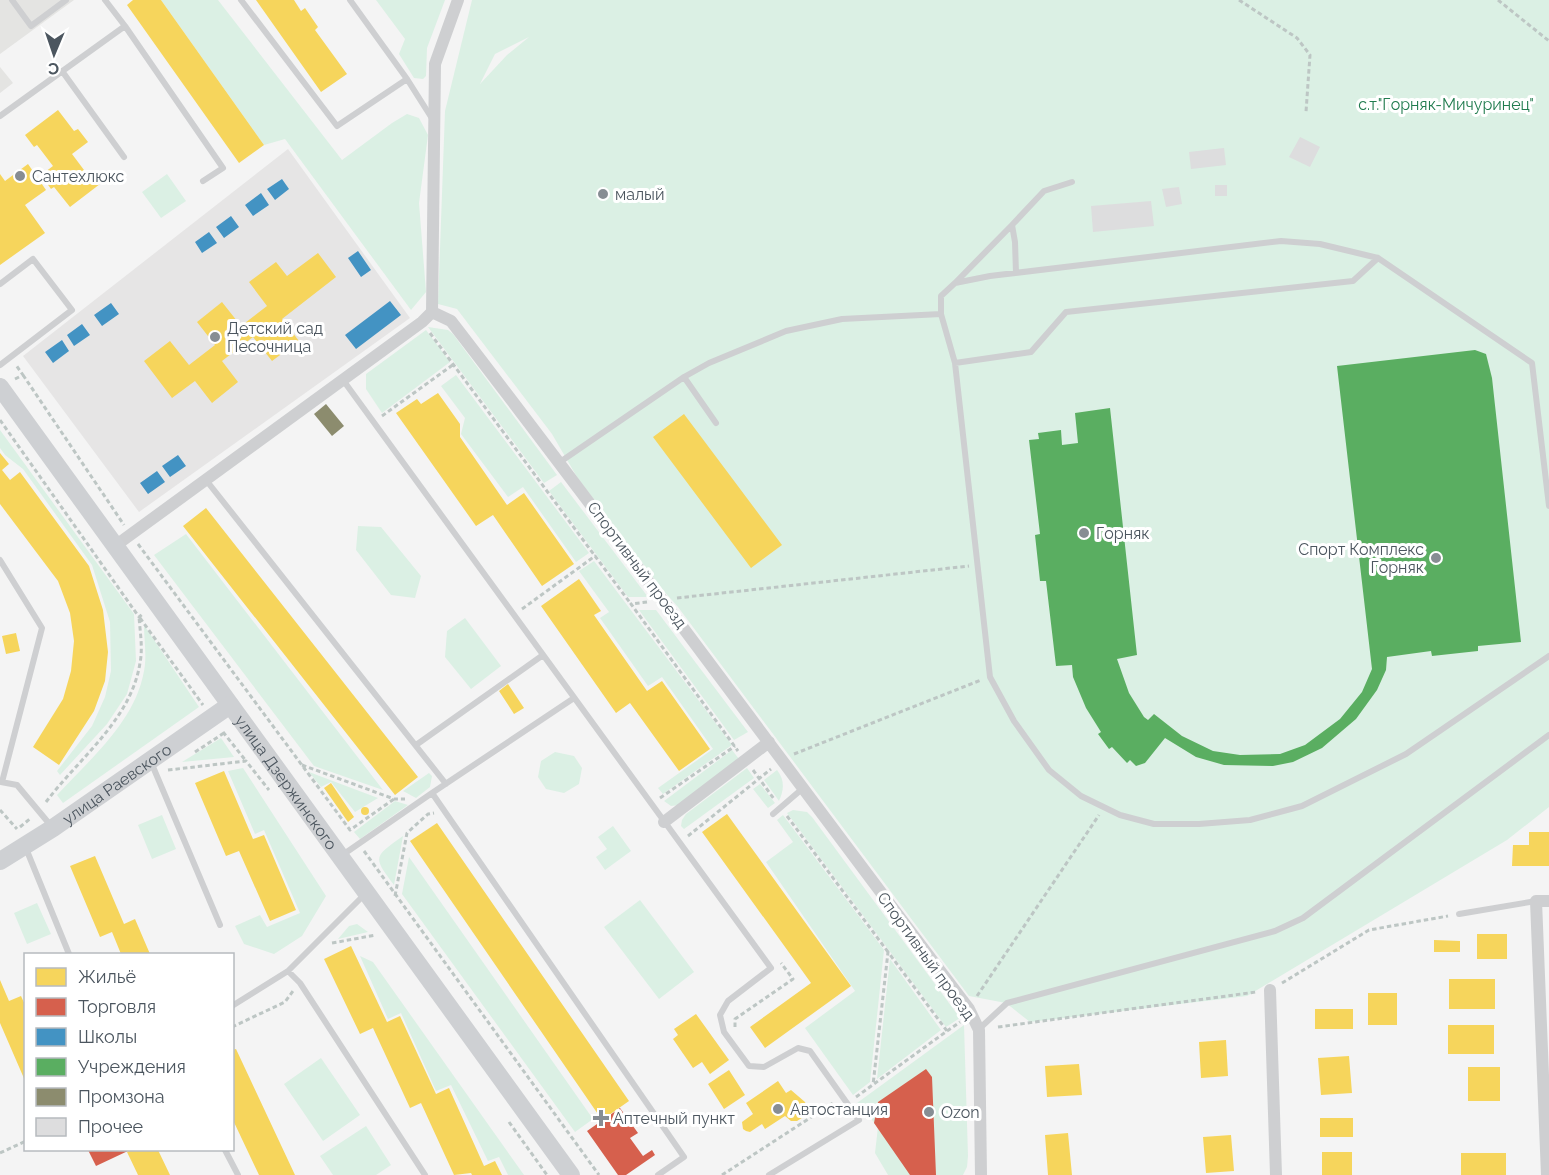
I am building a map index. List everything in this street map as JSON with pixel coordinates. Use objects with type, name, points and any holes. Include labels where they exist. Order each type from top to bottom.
[{"type":"main road","name":"улица Дзержинского","points":[[0,387],[571,1175]]},
{"type":"main road","name":"улица Раевского","points":[[0,861],[53,828],[230,705]]},
{"type":"street","points":[[115,546],[422,322],[432,312],[435,64],[458,0]]},
{"type":"street","name":"Спортивный проезд","points":[[432,312],[451,321],[560,462],[802,789],[969,1009],[979,1029],[981,1175]]},
{"type":"street","points":[[664,822],[769,742]]},
{"type":"street","points":[[1547,1175],[1536,901],[1549,901]]},
{"type":"street","points":[[1270,990],[1276,1175]]},
{"type":"lane","points":[[12,0],[31,26],[66,0]]},
{"type":"lane","points":[[105,0],[223,168],[203,182]]},
{"type":"lane","points":[[241,0],[337,126],[407,79]]},
{"type":"lane","points":[[350,0],[407,79],[433,120]]},
{"type":"lane","points":[[0,116],[125,26]]},
{"type":"lane","points":[[62,70],[124,157]]},
{"type":"lane","points":[[1072,182],[1044,191],[941,296],[941,314],[955,363],[990,677],[1014,721],[1048,770],[1081,796],[1104,808],[1154,824],[1199,824],[1250,820],[1302,806],[1406,754],[1549,656]]},
{"type":"lane","points":[[1012,225],[1016,273]]},
{"type":"lane","points":[[955,283],[990,276],[1281,241],[1320,244],[1378,258],[1532,363],[1549,506]]},
{"type":"lane","points":[[955,363],[1031,352],[1066,312],[1353,281],[1378,258]]},
{"type":"lane","points":[[0,284],[33,259],[72,310],[0,365]]},
{"type":"lane","points":[[560,462],[684,376],[709,363],[786,331],[842,319],[941,314]]},
{"type":"lane","points":[[684,376],[716,423]]},
{"type":"lane","points":[[342,379],[771,968],[728,1001],[720,1015],[724,1032],[749,1066],[764,1067],[798,1048],[810,1051],[859,1120],[769,1175]]},
{"type":"lane","points":[[206,480],[446,784]]},
{"type":"lane","points":[[0,562],[42,628],[1,782],[17,785],[53,828]]},
{"type":"lane","points":[[416,745],[543,655]]},
{"type":"lane","points":[[340,856],[574,698]]},
{"type":"lane","points":[[979,1029],[1006,1003],[1275,931],[1303,918],[1549,735]]},
{"type":"lane","points":[[150,760],[220,925]]},
{"type":"lane","points":[[773,814],[802,789]]},
{"type":"lane","points":[[432,793],[684,1157],[658,1175]]},
{"type":"lane","points":[[25,846],[69,953]]},
{"type":"lane","points":[[234,1005],[288,970],[366,893]]},
{"type":"lane","points":[[1459,914],[1536,901]]},
{"type":"lane","points":[[288,970],[300,983],[425,1175]]},
{"type":"lane","points":[[226,1151],[237,1175]]},
{"type":"path","points":[[1239,0],[1297,38],[1310,55],[1306,111]]},
{"type":"path","points":[[1497,0],[1549,41]]},
{"type":"path","points":[[422,322],[947,1031],[856,1097],[843,1097],[722,1175]]},
{"type":"path","points":[[374,423],[453,364]]},
{"type":"path","points":[[23,375],[131,534],[350,830],[395,896],[599,1175]]},
{"type":"path","points":[[522,609],[595,556]]},
{"type":"path","points":[[631,604],[976,565]]},
{"type":"path","points":[[0,810],[17,829],[39,811],[109,728],[130,697],[141,662],[139,617],[275,798]]},
{"type":"path","points":[[680,843],[760,780],[781,759],[990,677]]},
{"type":"path","points":[[659,799],[735,746]]},
{"type":"path","points":[[168,770],[246,761]]},
{"type":"path","points":[[302,765],[394,799],[413,799]]},
{"type":"path","points":[[350,830],[394,799]]},
{"type":"path","points":[[969,1009],[1104,808]]},
{"type":"path","points":[[395,896],[407,833],[428,814],[435,812],[442,815]]},
{"type":"path","points":[[979,1029],[1270,990],[1369,930],[1459,914]]},
{"type":"path","points":[[325,945],[376,935],[370,927]]},
{"type":"path","points":[[873,1085],[888,952]]},
{"type":"path","points":[[234,1026],[285,1002],[300,983]]},
{"type":"path","points":[[0,1153],[24,1143]]},
{"type":"shaded area","points":[[0,0],[74,0],[0,54]]},
{"type":"shaded area","points":[[0,67],[13,83],[0,93]]},
{"type":"shaded area","name":"Детский сад Песочница","points":[[288,149],[410,318],[139,512],[23,356]]},
{"type":"green space","points":[[161,0],[218,0],[342,160],[407,114],[419,118],[428,135],[419,203],[426,292],[411,310],[285,139],[264,145]]},
{"type":"green space","points":[[376,0],[445,0],[427,48],[426,76],[423,79],[414,78],[399,54],[405,39]]},
{"type":"green space","name":"Горняк","points":[[472,0],[1549,0],[1549,807],[1507,840],[1247,996],[1030,1022],[1006,1003],[969,996],[678,607],[577,477],[552,434],[457,309],[438,304],[445,111]],"holes":[[[529,37],[507,55],[480,84],[495,54]]]},
{"type":"green space","points":[[167,174],[186,201],[161,218],[142,192]]},
{"type":"green space","points":[[428,327],[448,330],[453,334],[557,475],[544,483]]},
{"type":"green space","points":[[426,330],[450,362],[382,413],[366,389],[366,374]]},
{"type":"green space","points":[[456,375],[589,553],[576,562],[523,487],[508,497],[461,434],[465,418],[441,386]]},
{"type":"green space","points":[[0,430],[134,614],[136,661],[127,694],[107,724],[60,775],[57,771],[92,726],[105,697],[111,671],[110,622],[92,565],[23,469],[0,448]]},
{"type":"green space","points":[[561,482],[648,597],[628,597],[549,491]]},
{"type":"green space","points":[[358,526],[381,527],[421,576],[415,598],[391,595],[356,550]]},
{"type":"green space","points":[[186,534],[383,790],[314,766],[154,555]]},
{"type":"green space","points":[[594,561],[732,745],[663,794],[658,788],[713,749],[662,677],[648,686],[600,618],[609,612],[579,571]]},
{"type":"green space","points":[[639,610],[656,610],[748,732],[734,740]]},
{"type":"green space","points":[[465,618],[501,666],[471,689],[445,657],[447,631]]},
{"type":"green space","points":[[144,625],[199,707],[63,803],[57,795],[110,739],[131,707],[145,666]]},
{"type":"green space","points":[[221,738],[234,757],[182,762]]},
{"type":"green space","points":[[732,750],[739,759],[680,805],[671,806],[664,801]]},
{"type":"green space","points":[[555,752],[574,756],[582,768],[579,784],[564,793],[546,789],[538,777],[541,761]]},
{"type":"green space","points":[[243,768],[326,896],[302,936],[274,954],[244,944],[235,926],[260,915],[267,927],[300,913],[264,830],[255,834],[228,771]]},
{"type":"green space","points":[[747,768],[754,778],[684,829],[681,826],[686,814]]},
{"type":"green space","points":[[777,770],[783,785],[779,801],[764,780]]},
{"type":"green space","points":[[309,772],[378,798],[355,812],[331,782],[321,787]]},
{"type":"green space","points":[[429,773],[432,776],[430,787],[416,798],[403,791]]},
{"type":"green space","points":[[760,784],[775,803],[768,808],[753,789]]},
{"type":"green space","points":[[395,801],[408,805],[360,839],[354,832]]},
{"type":"green space","points":[[793,810],[807,812],[812,817],[960,1018],[946,1027],[787,813]]},
{"type":"green space","points":[[162,815],[176,849],[152,859],[138,825]]},
{"type":"green space","points":[[783,815],[884,950],[870,1082],[853,1095],[805,1028],[855,991],[766,862],[793,842],[777,820]]},
{"type":"green space","points":[[613,826],[631,851],[605,870],[596,857],[607,849],[598,837]]},
{"type":"green space","points":[[403,836],[394,885],[382,868],[379,858],[386,848]]},
{"type":"green space","points":[[409,857],[593,1119],[575,1132],[402,894]]},
{"type":"green space","points":[[640,900],[694,972],[659,999],[604,927]]},
{"type":"green space","points":[[37,903],[51,934],[27,944],[14,913]]},
{"type":"green space","points":[[357,924],[368,932],[338,939],[349,926]]},
{"type":"green space","points":[[360,956],[373,962],[524,1175],[508,1175],[499,1157],[488,1161],[451,1085],[436,1091],[401,1013],[388,1019]]},
{"type":"green space","points":[[890,959],[941,1030],[877,1079]]},
{"type":"green space","points":[[964,1025],[968,1156],[967,1167],[963,1175],[888,1175],[875,1153],[878,1127],[857,1103]]},
{"type":"green space","points":[[321,1058],[360,1115],[323,1141],[284,1084]]},
{"type":"green space","points":[[366,1126],[391,1165],[376,1175],[333,1175],[320,1156]]},
{"type":"building: Жильё","points":[[133,0],[161,0],[264,145],[239,163],[127,5]]},
{"type":"building: Жильё","points":[[256,0],[294,0],[301,11],[305,8],[318,27],[315,30],[347,74],[321,92]]},
{"type":"building: Жильё","points":[[58,110],[74,131],[78,129],[88,142],[72,154],[87,174],[90,172],[100,184],[70,207],[54,187],[51,189],[41,175],[53,166],[37,145],[34,147],[25,135]]},
{"type":"building: Жильё","points":[[28,164],[46,190],[25,205],[45,233],[0,265],[0,174],[5,181]]},
{"type":"building: Жильё","points":[[318,253],[336,277],[282,319],[299,341],[272,361],[253,337],[222,361],[238,382],[212,403],[195,381],[172,398],[144,361],[170,341],[189,365],[215,345],[197,322],[222,302],[241,326],[267,306],[249,282],[276,262],[287,276]]},
{"type":"building: Жильё","points":[[438,393],[460,424],[460,437],[507,505],[524,493],[574,564],[542,586],[493,515],[476,526],[396,413],[417,399],[421,404]]},
{"type":"building: Жильё","points":[[684,414],[782,545],[751,568],[653,437]]},
{"type":"building: Жильё","points":[[0,453],[9,464],[2,470],[10,480],[20,472],[89,566],[103,610],[108,652],[105,681],[94,711],[59,765],[33,747],[63,699],[71,671],[74,641],[70,613],[58,581],[0,504]]},
{"type":"building: Жильё","points":[[206,508],[418,777],[395,795],[183,526]]},
{"type":"building: Жильё","points":[[579,579],[601,611],[594,615],[647,691],[662,681],[710,749],[679,771],[630,703],[616,713],[541,606]]},
{"type":"building: Жильё","points":[[16,633],[20,651],[6,654],[2,636]]},
{"type":"building: Жильё","points":[[508,684],[524,708],[514,714],[499,691]]},
{"type":"building: Жильё","points":[[224,771],[253,839],[264,835],[296,910],[270,921],[239,851],[226,856],[195,783]]},
{"type":"building: Жильё","points":[[331,783],[354,817],[348,822],[324,788]]},
{"type":"building: Жильё","points":[[365,807],[369,811],[365,815],[361,811]]},
{"type":"building: Жильё","points":[[727,814],[851,986],[765,1048],[750,1027],[811,983],[702,832]]},
{"type":"building: Жильё","points":[[437,823],[629,1101],[602,1120],[410,841]]},
{"type":"building: Жильё","points":[[1529,832],[1549,832],[1549,866],[1512,866],[1513,845],[1529,845]]},
{"type":"building: Жильё","points":[[95,856],[124,924],[135,919],[150,953],[121,953],[112,932],[100,937],[70,866]]},
{"type":"building: Жильё","points":[[1477,934],[1507,934],[1507,959],[1477,959]]},
{"type":"building: Жильё","points":[[1434,940],[1460,941],[1460,952],[1434,952]]},
{"type":"building: Жильё","points":[[351,946],[387,1022],[400,1016],[436,1094],[449,1088],[484,1166],[495,1161],[502,1175],[472,1175],[471,1173],[454,1175],[421,1103],[410,1108],[373,1028],[360,1034],[324,959]]},
{"type":"building: Жильё","points":[[1449,979],[1495,979],[1495,1009],[1449,1009]]},
{"type":"building: Жильё","points":[[0,980],[9,1001],[21,996],[24,1003],[24,1078],[0,1023]]},
{"type":"building: Жильё","points":[[1368,993],[1397,993],[1397,1025],[1368,1025]]},
{"type":"building: Жильё","points":[[1315,1009],[1353,1009],[1353,1029],[1315,1029]]},
{"type":"building: Жильё","points":[[696,1014],[729,1060],[710,1074],[702,1062],[693,1068],[673,1039],[678,1035],[674,1029]]},
{"type":"building: Жильё","points":[[1448,1025],[1494,1025],[1494,1054],[1448,1054]]},
{"type":"building: Жильё","points":[[1226,1040],[1228,1076],[1201,1078],[1199,1042]]},
{"type":"building: Жильё","points":[[236,1049],[295,1175],[259,1175],[234,1122],[234,1050]]},
{"type":"building: Жильё","points":[[1349,1056],[1352,1093],[1321,1095],[1318,1058]]},
{"type":"building: Жильё","points":[[1079,1064],[1082,1095],[1047,1097],[1045,1066]]},
{"type":"building: Жильё","points":[[1468,1067],[1500,1067],[1500,1101],[1468,1101]]},
{"type":"building: Жильё","points":[[729,1070],[745,1095],[724,1109],[708,1084]]},
{"type":"building: Жильё","name":"Автостанция","points":[[778,1081],[786,1093],[791,1090],[805,1102],[808,1111],[805,1116],[797,1121],[791,1121],[785,1116],[765,1129],[762,1124],[750,1132],[743,1129],[742,1122],[753,1114],[746,1103]]},
{"type":"building: Жильё","points":[[1320,1118],[1353,1118],[1353,1137],[1320,1137]]},
{"type":"building: Жильё","points":[[1068,1133],[1072,1175],[1048,1175],[1045,1135]]},
{"type":"building: Жильё","points":[[1231,1135],[1234,1171],[1206,1173],[1203,1137]]},
{"type":"building: Жильё","points":[[158,1151],[170,1175],[138,1175],[127,1152]]},
{"type":"building: Жильё","points":[[1322,1152],[1352,1152],[1352,1175],[1322,1175]]},
{"type":"building: Жильё","points":[[1461,1153],[1506,1153],[1506,1175],[1461,1175]]},
{"type":"building: Торговля","points":[[926,1069],[932,1077],[936,1175],[910,1175],[874,1123],[878,1102]]},
{"type":"building: Торговля","points":[[620,1108],[638,1133],[630,1138],[643,1156],[652,1150],[655,1155],[626,1175],[618,1175],[587,1131]]},
{"type":"building: Торговля","points":[[88,1151],[128,1151],[96,1166]]},
{"type":"building: Школы","points":[[282,179],[289,189],[275,200],[267,189]]},
{"type":"building: Школы","points":[[261,193],[269,205],[253,216],[245,205]]},
{"type":"building: Школы","points":[[231,216],[239,227],[224,238],[216,227]]},
{"type":"building: Школы","points":[[209,232],[217,243],[202,253],[195,242]]},
{"type":"building: Школы","points":[[358,251],[371,270],[361,277],[348,258]]},
{"type":"building: Школы","points":[[390,301],[401,315],[356,349],[345,335]]},
{"type":"building: Школы","points":[[111,303],[119,314],[102,326],[94,315]]},
{"type":"building: Школы","points":[[82,324],[90,335],[74,346],[67,335]]},
{"type":"building: Школы","points":[[62,340],[69,351],[53,363],[45,352]]},
{"type":"building: Школы","points":[[178,455],[186,466],[170,477],[162,466]]},
{"type":"building: Школы","points":[[157,471],[165,482],[148,494],[140,483]]},
{"type":"building: Учреждения","name":"Спорт Комплекс Горняк","points":[[1475,350],[1486,354],[1492,378],[1521,642],[1478,646],[1478,651],[1432,656],[1431,651],[1387,657],[1386,670],[1377,690],[1356,719],[1322,748],[1293,762],[1273,766],[1224,765],[1196,757],[1165,738],[1145,763],[1136,766],[1130,760],[1127,763],[1112,747],[1109,749],[1098,734],[1101,732],[1086,708],[1073,677],[1072,665],[1056,666],[1046,581],[1040,581],[1035,535],[1040,534],[1029,440],[1039,439],[1038,433],[1061,430],[1062,445],[1078,443],[1075,413],[1110,408],[1137,655],[1117,659],[1129,693],[1148,720],[1154,714],[1182,736],[1213,751],[1240,755],[1280,754],[1305,745],[1340,719],[1362,692],[1372,669],[1337,366]]},
{"type":"building: Промзона","points":[[326,404],[344,426],[332,436],[314,414]]},
{"type":"building: Прочее","points":[[1300,137],[1320,147],[1310,167],[1289,157]]},
{"type":"building: Прочее","points":[[1224,148],[1226,165],[1191,169],[1189,152]]},
{"type":"building: Прочее","points":[[1215,185],[1227,185],[1227,196],[1215,196]]},
{"type":"building: Прочее","points":[[1179,187],[1182,204],[1166,207],[1162,189]]},
{"type":"building: Прочее","points":[[1151,201],[1154,226],[1093,232],[1091,206]]},
{"type":"place","name":"Сантехлюкс","points":[[20,176]]},
{"type":"place","name":"малый","points":[[603,194]]},
{"type":"place","name":"Детский сад Песочница","points":[[215,337]]},
{"type":"place","name":"Горняк","points":[[1084,533]]},
{"type":"place","name":"Спорт Комплекс Горняк","points":[[1436,558]]},
{"type":"place","name":"Автостанция","points":[[778,1109]]},
{"type":"place","name":"Ozon","points":[[929,1112]]},
{"type":"place","name":"Аптечный пункт","points":[[601,1118]]},
{"type":"park label","name":"с.т.\"Горняк-Мичуринец\"","points":[[1446,104]]}]
